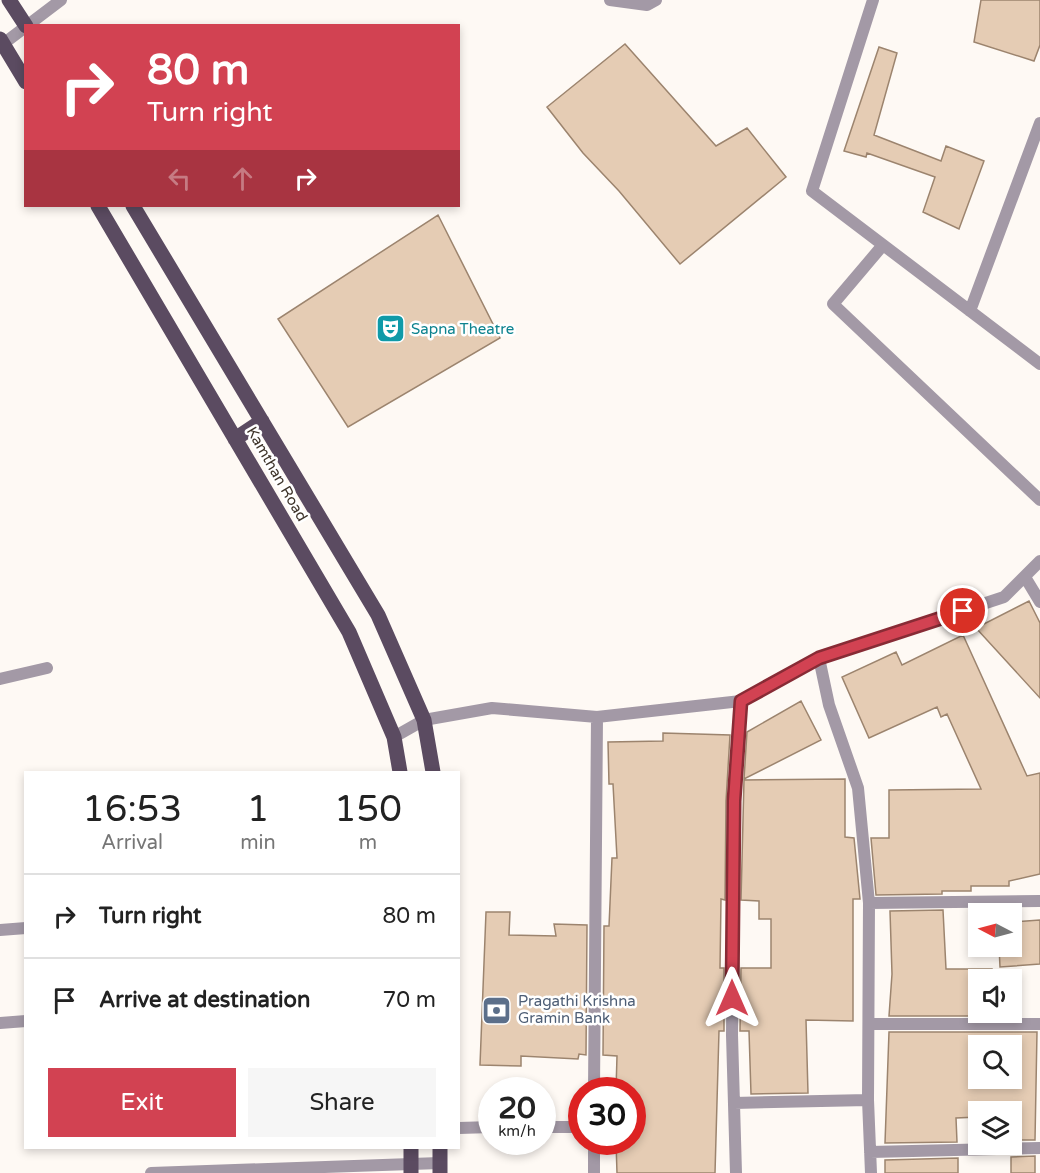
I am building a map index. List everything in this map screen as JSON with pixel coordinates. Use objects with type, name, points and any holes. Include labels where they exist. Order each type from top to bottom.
[{"type":"main road","points":[[9,0],[24,24]]},
{"type":"main road","points":[[2,41],[24,79]]},
{"type":"main road","name":"Kamthan Road","points":[[99,207],[349,632],[394,737],[400,771]]},
{"type":"main road","name":"Kamthan Road","points":[[134,207],[378,615],[424,720],[433,771]]},
{"type":"main road","points":[[236,439],[262,421]]},
{"type":"street","points":[[26,24],[61,0]]},
{"type":"street","points":[[610,0],[651,2]]},
{"type":"street","points":[[873,0],[812,191],[1040,364]]},
{"type":"street","points":[[2,41],[24,26]]},
{"type":"street","points":[[970,311],[1040,123]]},
{"type":"street","points":[[884,245],[832,304],[1040,500]]},
{"type":"street","points":[[394,737],[424,720],[492,708],[597,717],[741,701],[819,658],[1004,597],[1040,561]]},
{"type":"street","points":[[1025,577],[1040,602]]},
{"type":"street","points":[[819,658],[829,705],[858,788],[869,903],[868,1100],[871,1173]]},
{"type":"street","points":[[0,679],[47,668]]},
{"type":"street","points":[[736,1173],[732,1035],[734,801],[741,701]]},
{"type":"street","points":[[594,1077],[597,717]]},
{"type":"street","points":[[869,903],[1040,901]]},
{"type":"street","points":[[0,930],[24,928]]},
{"type":"street","points":[[0,1023],[24,1021]]},
{"type":"street","points":[[870,1024],[1040,1024]]},
{"type":"street","points":[[734,1103],[868,1100]]},
{"type":"street","points":[[460,1128],[478,1127]]},
{"type":"street","points":[[870,1152],[1040,1148]]},
{"type":"street","points":[[594,1155],[594,1173]]},
{"type":"street","points":[[152,1173],[440,1161]]},
{"type":"building","points":[[981,0],[1040,0],[1040,45],[1034,61],[974,42]]},
{"type":"building","points":[[625,44],[716,146],[747,128],[786,177],[680,264],[619,191],[583,153],[547,107]]},
{"type":"building","points":[[879,47],[897,53],[874,135],[941,161],[946,146],[984,161],[959,229],[923,212],[935,177],[867,153],[866,157],[844,151]]},
{"type":"building","name":"Sapna Theatre","points":[[438,215],[500,338],[348,427],[278,319]]},
{"type":"building","points":[[1029,601],[1040,623],[1040,698],[976,628]]},
{"type":"building","points":[[963,635],[1027,776],[1040,773],[1040,874],[1009,881],[1009,886],[971,886],[971,891],[876,895],[871,838],[889,838],[889,790],[981,789],[947,714],[941,717],[937,707],[869,738],[842,677],[896,652],[902,665]]},
{"type":"building","points":[[801,701],[821,740],[744,779],[747,732]]},
{"type":"building","points":[[663,733],[730,735],[726,801],[725,900],[721,899],[720,968],[724,968],[724,1031],[719,1031],[715,1173],[617,1173],[616,1155],[646,1155],[646,1077],[616,1077],[617,1056],[603,1055],[604,926],[609,926],[612,858],[617,858],[613,784],[609,784],[608,742],[663,741]]},
{"type":"building","points":[[845,779],[845,837],[854,838],[860,899],[853,899],[853,1021],[806,1020],[808,1093],[751,1094],[749,1031],[740,1031],[741,968],[771,968],[771,919],[759,919],[759,901],[741,900],[744,780]]},
{"type":"building","points":[[943,910],[946,969],[968,969],[968,1016],[889,1016],[892,974],[890,911]]},
{"type":"building","points":[[486,912],[510,912],[509,935],[556,936],[554,924],[587,925],[586,1055],[579,1054],[578,1059],[521,1056],[521,1066],[480,1065]]},
{"type":"building","points":[[1040,920],[1040,964],[1000,967],[1000,957],[1022,957],[1022,921]]},
{"type":"building","points":[[889,1032],[1037,1032],[1035,1140],[1022,1140],[1022,1101],[968,1101],[968,1117],[956,1118],[957,1142],[885,1143]]},
{"type":"building","points":[[1035,1156],[1035,1173],[1011,1173],[1011,1157]]},
{"type":"building","points":[[958,1158],[958,1173],[885,1173],[885,1160]]},
{"type":"place","name":"Sapna Theatre","points":[[390,329]]},
{"type":"place","name":"Pragathi Krishna Gramin Bank","points":[[497,1010]]},
{"type":"route","points":[[732,998],[734,801],[741,701],[819,658],[963,611]]}]
